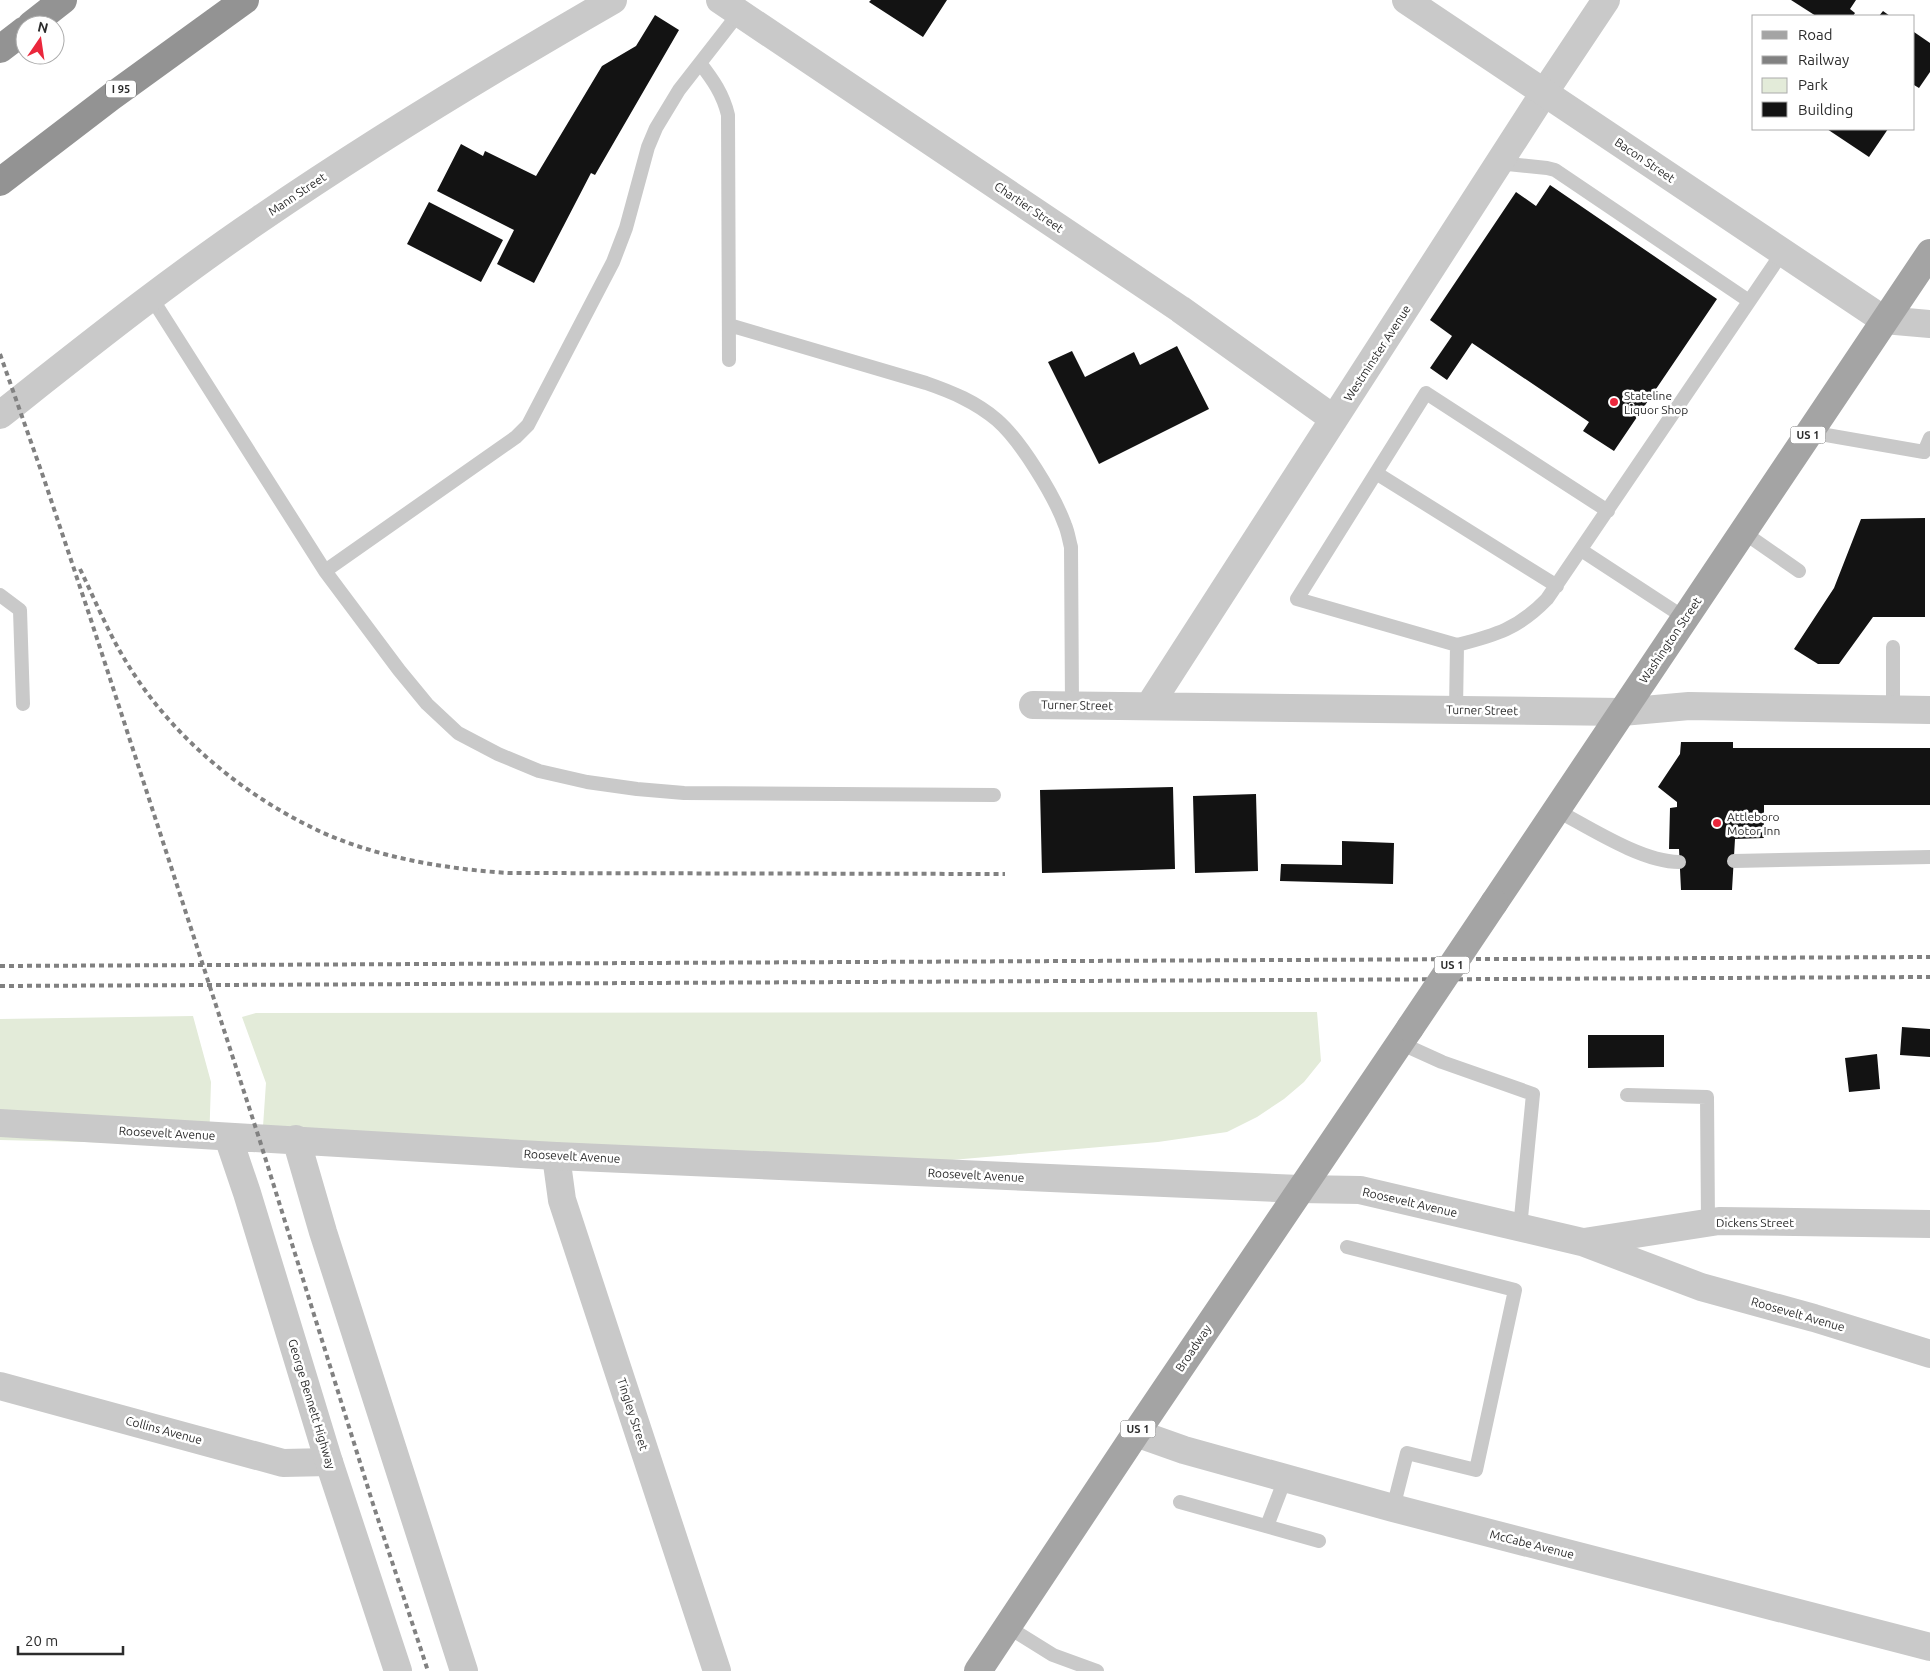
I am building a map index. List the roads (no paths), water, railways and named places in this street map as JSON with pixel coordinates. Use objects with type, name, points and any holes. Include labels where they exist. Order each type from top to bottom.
[{"type":"highway","points":[[44,15],[63,0]]},
{"type":"highway","name":"I 95","points":[[0,182],[111,97],[245,0]]},
{"type":"highway","points":[[0,49],[15,38]]},
{"type":"main road","name":"Washington Street","points":[[1405,1035],[1930,253]]},
{"type":"main road","name":"Broadway","points":[[978,1671],[1405,1035]]},
{"type":"street","name":"Mann Street","points":[[0,415],[151,298],[259,220],[409,120],[509,59],[614,0]]},
{"type":"street","name":"Bacon Street","points":[[1406,0],[1884,320]]},
{"type":"street","name":"Westminster Avenue","points":[[1149,706],[1498,163],[1606,0]]},
{"type":"street","name":"Chartier Street","points":[[729,6],[1180,309],[1334,419]]},
{"type":"street","points":[[1884,320],[1930,324]]},
{"type":"street","name":"Turner Street","points":[[1033,705],[1622,712],[1689,706],[1930,710]]},
{"type":"street","name":"Roosevelt Avenue","points":[[0,1123],[228,1137],[296,1139],[556,1156],[1300,1189],[1360,1190],[1582,1242],[1701,1287],[1814,1318],[1930,1354]]},
{"type":"street","name":"George Bennett Highway","points":[[228,1137],[247,1193],[329,1462],[398,1671]]},
{"type":"street","points":[[296,1139],[320,1224],[464,1671]]},
{"type":"street","name":"Tingley Street","points":[[556,1156],[562,1200],[717,1671]]},
{"type":"street","name":"Dickens Street","points":[[1582,1242],[1708,1222],[1930,1224]]},
{"type":"street","name":"Collins Avenue","points":[[0,1386],[283,1463],[329,1462]]},
{"type":"street","name":"McCabe Avenue","points":[[1136,1433],[1184,1450],[1393,1508],[1930,1646]]},
{"type":"lane","points":[[325,571],[516,437],[528,425],[613,262],[626,228],[646,155],[656,128],[675,96],[700,63],[729,6]]},
{"type":"lane","points":[[700,63],[716,84],[724,99],[728,115],[729,360]]},
{"type":"lane","points":[[1498,163],[1555,170],[1749,301]]},
{"type":"lane","points":[[1608,510],[1426,393],[1297,599],[1457,645],[1486,638],[1520,623],[1536,610],[1557,586],[1782,253]]},
{"type":"lane","points":[[151,298],[325,571],[399,670],[427,704],[458,733],[498,754],[539,771],[587,782],[637,789],[684,793],[994,795]]},
{"type":"lane","points":[[729,325],[926,383],[956,394],[978,406],[997,420],[1014,438],[1046,486],[1065,525],[1071,547],[1072,705]]},
{"type":"lane","points":[[1809,432],[1924,452],[1930,438]]},
{"type":"lane","points":[[1376,473],[1557,586]]},
{"type":"lane","points":[[1743,532],[1799,571]]},
{"type":"lane","points":[[1581,550],[1685,618]]},
{"type":"lane","points":[[0,595],[20,610],[23,704]]},
{"type":"lane","points":[[1456,710],[1457,645]]},
{"type":"lane","points":[[1893,647],[1893,710]]},
{"type":"lane","points":[[1556,810],[1640,853],[1660,860],[1679,862]]},
{"type":"lane","points":[[1734,861],[1930,858]]},
{"type":"lane","points":[[1405,1035],[1442,1062],[1533,1094],[1520,1228]]},
{"type":"lane","points":[[1627,1095],[1707,1097],[1708,1222]]},
{"type":"lane","points":[[1347,1247],[1515,1290],[1476,1470],[1407,1454],[1393,1508]]},
{"type":"lane","points":[[1268,1526],[1285,1478]]},
{"type":"lane","points":[[1180,1502],[1319,1541]]},
{"type":"lane","points":[[1008,1626],[1053,1655],[1097,1671]]},
{"type":"railway","points":[[0,354],[91,620],[259,1138],[373,1504],[428,1671]]},
{"type":"railway","points":[[80,569],[110,632],[130,668],[167,718],[189,741],[236,781],[289,816],[317,830],[362,848],[435,865],[508,873],[1005,874]]},
{"type":"railway","points":[[0,966],[1930,957]]},
{"type":"railway","points":[[0,986],[1930,977]]},
{"type":"place","name":"Stateline Liquor Shop","points":[[1614,402]]},
{"type":"place","name":"Attleboro Motor Inn","points":[[1717,823]]}]
